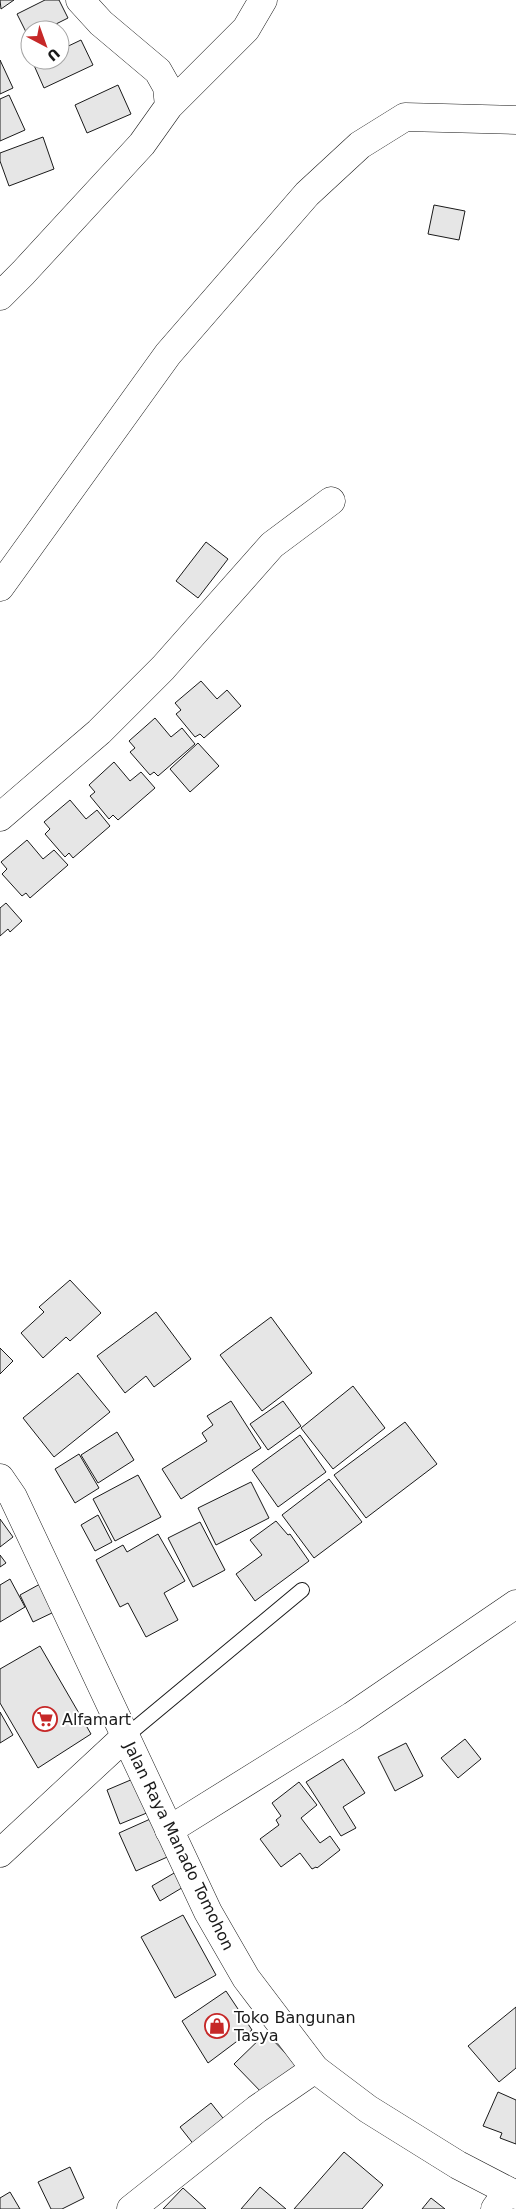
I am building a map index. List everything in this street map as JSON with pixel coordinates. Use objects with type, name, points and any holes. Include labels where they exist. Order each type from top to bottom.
[{"type":"main road","points":[[80,0],[101,23],[158,71],[167,88],[169,106]]},
{"type":"main road","points":[[0,296],[23,274],[142,144],[169,106],[246,29],[263,0]]},
{"type":"main road","points":[[0,587],[168,354],[307,194],[360,145],[404,117],[516,120]]},
{"type":"main road","points":[[0,817],[99,732],[150,681],[272,545],[331,501]]},
{"type":"main road","name":"Jalan Raya Manado Tomohon","points":[[4,1494],[125,1737],[208,1912],[246,1978],[314,2069],[377,2114],[506,2198]]},
{"type":"main road","points":[[169,1830],[352,1716],[516,1604]]},
{"type":"main road","points":[[0,1853],[125,1737]]},
{"type":"main road","points":[[131,2209],[250,2114],[314,2069]]},
{"type":"lane","points":[[125,1737],[302,1590]]},
{"type":"building","points":[[0,0],[14,0],[1,9]]},
{"type":"building","points":[[45,0],[59,0],[68,18],[64,20],[20,20],[17,14]]},
{"type":"building","points":[[81,40],[93,65],[44,88],[36,70],[70,70],[70,45]]},
{"type":"building","points":[[0,60],[13,88],[0,94]]},
{"type":"building","points":[[118,85],[131,114],[87,133],[75,105]]},
{"type":"building","points":[[9,95],[25,130],[0,141],[0,99]]},
{"type":"building","points":[[43,137],[54,169],[9,186],[0,161],[0,153]]},
{"type":"building","points":[[434,205],[465,211],[459,240],[428,234]]},
{"type":"building","points":[[206,542],[228,559],[198,598],[176,581]]},
{"type":"building","points":[[201,681],[217,699],[227,690],[241,706],[204,738],[200,734],[195,737],[176,714],[181,710],[175,703]]},
{"type":"building","points":[[155,718],[171,737],[182,728],[195,744],[158,776],[154,772],[150,775],[130,752],[135,748],[129,741]]},
{"type":"building","points":[[198,743],[219,766],[190,792],[170,769]]},
{"type":"building","points":[[114,762],[130,781],[141,772],[155,788],[118,820],[113,815],[109,819],[90,796],[95,792],[89,785]]},
{"type":"building","points":[[70,800],[86,819],[97,810],[110,826],[73,858],[69,853],[65,857],[45,834],[50,829],[44,822]]},
{"type":"building","points":[[27,840],[43,859],[54,850],[68,865],[30,898],[26,893],[22,896],[2,874],[7,869],[1,862]]},
{"type":"building","points":[[6,903],[22,921],[10,932],[8,929],[0,936],[0,908]]},
{"type":"building","points":[[70,1280],[101,1313],[70,1341],[66,1337],[43,1358],[21,1333],[44,1312],[39,1307]]},
{"type":"building","points":[[156,1312],[191,1359],[154,1387],[146,1376],[125,1393],[97,1356]]},
{"type":"building","points":[[271,1317],[312,1373],[262,1411],[220,1355]]},
{"type":"building","points":[[0,1348],[13,1361],[0,1374]]},
{"type":"building","points":[[78,1373],[110,1412],[54,1457],[23,1418]]},
{"type":"building","points":[[353,1386],[385,1428],[333,1469],[301,1428]]},
{"type":"building","points":[[231,1401],[261,1448],[181,1499],[162,1469],[207,1441],[202,1433],[213,1425],[207,1416]]},
{"type":"building","points":[[283,1401],[301,1426],[268,1450],[250,1424]]},
{"type":"building","points":[[405,1422],[437,1464],[366,1518],[334,1475]]},
{"type":"building","points":[[117,1432],[134,1460],[98,1483],[81,1455]]},
{"type":"building","points":[[300,1435],[326,1472],[278,1507],[252,1470]]},
{"type":"building","points":[[79,1454],[99,1488],[75,1503],[55,1469]]},
{"type":"building","points":[[138,1475],[161,1517],[115,1541],[93,1499]]},
{"type":"building","points":[[329,1479],[362,1522],[314,1558],[282,1515]]},
{"type":"building","points":[[251,1482],[269,1518],[216,1545],[198,1508]]},
{"type":"building","points":[[98,1515],[112,1542],[95,1551],[81,1525]]},
{"type":"building","points":[[0,1519],[13,1537],[0,1547]]},
{"type":"building","points":[[276,1521],[288,1535],[290,1534],[309,1561],[255,1601],[236,1574],[262,1555],[250,1540]]},
{"type":"building","points":[[200,1522],[225,1570],[193,1587],[168,1538]]},
{"type":"building","points":[[158,1534],[185,1581],[164,1593],[178,1620],[146,1637],[128,1603],[120,1607],[96,1560],[123,1545],[127,1552]]},
{"type":"building","points":[[0,1555],[6,1563],[0,1567]]},
{"type":"building","points":[[10,1579],[25,1607],[0,1622],[0,1585]]},
{"type":"building","points":[[40,1584],[54,1612],[33,1622],[20,1595]]},
{"type":"building","name":"Alfamart","points":[[40,1646],[91,1734],[38,1768],[0,1703],[0,1669]]},
{"type":"building","points":[[0,1712],[13,1735],[0,1743]]},
{"type":"building","points":[[465,1739],[481,1759],[458,1778],[441,1758]]},
{"type":"building","points":[[406,1743],[423,1776],[395,1791],[378,1757]]},
{"type":"building","points":[[343,1759],[365,1793],[343,1807],[356,1828],[341,1836],[306,1782]]},
{"type":"building","points":[[140,1776],[154,1810],[120,1824],[107,1790]]},
{"type":"building","points":[[299,1782],[317,1805],[301,1818],[320,1843],[330,1836],[340,1850],[317,1868],[312,1869],[300,1853],[281,1867],[260,1839],[279,1825],[276,1820],[281,1816],[272,1803]]},
{"type":"building","points":[[157,1816],[174,1854],[136,1871],[119,1833]]},
{"type":"building","points":[[181,1869],[190,1883],[160,1901],[152,1886]]},
{"type":"building","points":[[183,1915],[216,1975],[175,1998],[141,1937]]},
{"type":"building","name":"Toko Bangunan Tasya","points":[[226,1991],[252,2030],[208,2063],[182,2021]]},
{"type":"building","points":[[516,2007],[516,2068],[499,2082],[468,2046]]},
{"type":"building","points":[[266,2033],[297,2065],[265,2096],[234,2064]]},
{"type":"building","points":[[498,2092],[516,2100],[516,2144],[500,2138],[502,2133],[483,2126]]},
{"type":"building","points":[[211,2103],[226,2122],[195,2146],[180,2127]]},
{"type":"building","points":[[344,2152],[383,2185],[362,2209],[294,2209]]},
{"type":"building","points":[[70,2167],[84,2198],[62,2209],[51,2209],[38,2182]]},
{"type":"building","points":[[260,2187],[286,2209],[241,2209]]},
{"type":"building","points":[[183,2188],[206,2209],[163,2209]]},
{"type":"building","points":[[10,2192],[20,2209],[0,2209],[0,2198]]},
{"type":"building","points":[[431,2198],[445,2209],[422,2209]]},
{"type":"place","name":"Alfamart","points":[[45,1719]]},
{"type":"place","name":"Toko Bangunan Tasya","points":[[217,2026]]}]
